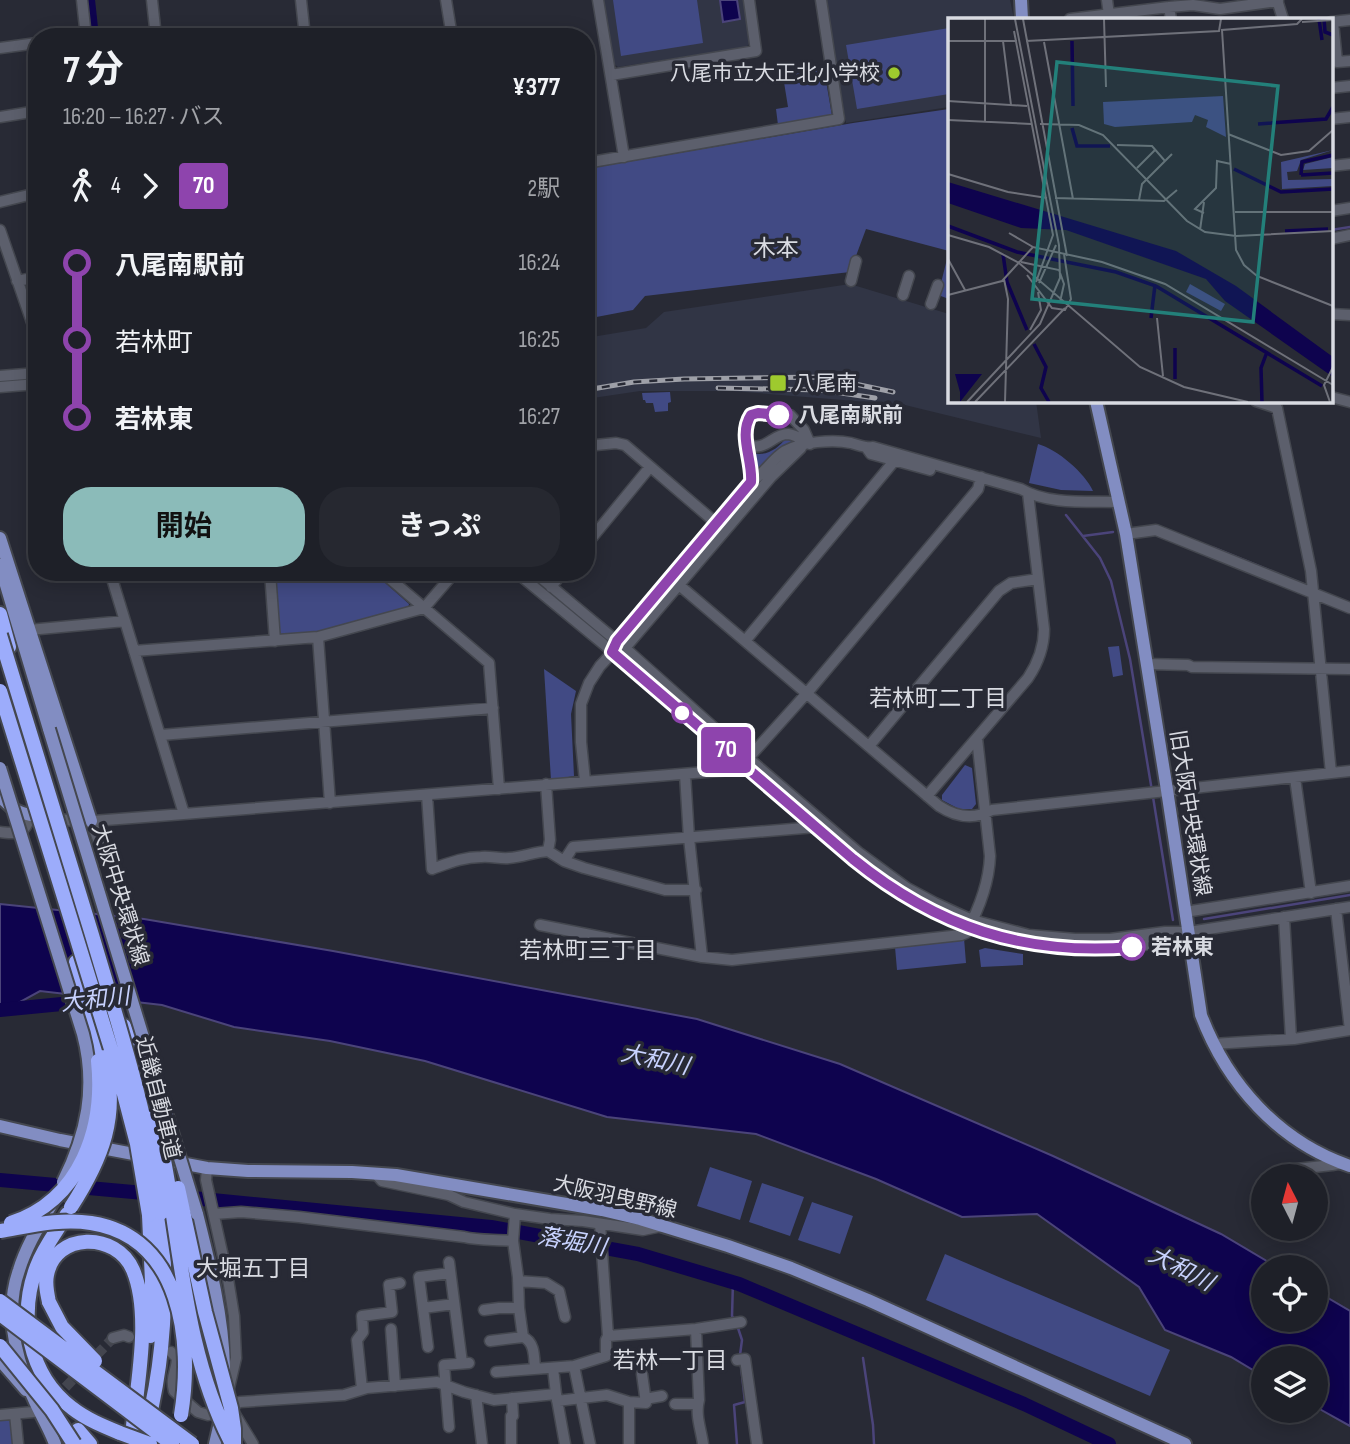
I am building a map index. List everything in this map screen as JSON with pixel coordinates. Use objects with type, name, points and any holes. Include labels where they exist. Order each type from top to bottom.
[{"type":"highway","points":[[0,614],[32,739]]},
{"type":"highway","name":"近畿自動車道","points":[[0,635],[104,976],[144,1120],[156,1175],[155,1214]]},
{"type":"highway","name":"近畿自動車道","points":[[0,691],[125,1098],[164,1256],[164,1306],[159,1364],[136,1423]]},
{"type":"highway","points":[[33,796],[41,840],[107,1068],[111,1101],[103,1145],[89,1178],[45,1250],[33,1277],[28,1307],[30,1340],[38,1367],[52,1390],[62,1401],[85,1417],[136,1423],[193,1444]]},
{"type":"highway","points":[[0,1229],[31,1216],[55,1198],[77,1171],[91,1139],[99,1069],[76,962]]},
{"type":"highway","points":[[104,976],[137,1058],[155,1114],[184,1286],[197,1345],[211,1395],[233,1444]]},
{"type":"highway","points":[[0,1229],[69,1222],[92,1223],[115,1230],[135,1241],[145,1248],[162,1269],[175,1295],[181,1320],[185,1371],[181,1415],[172,1444],[136,1423],[0,1314]]},
{"type":"highway","points":[[142,1444],[136,1423],[141,1356],[141,1320],[139,1292],[130,1265],[122,1254],[105,1243],[89,1240],[73,1244],[58,1255],[49,1268],[46,1284],[49,1302],[62,1327],[101,1367],[193,1444]]},
{"type":"highway","points":[[0,1301],[136,1423],[150,1444]]},
{"type":"highway","points":[[0,1345],[52,1410],[74,1444]]},
{"type":"highway","points":[[0,1345],[24,1368],[90,1444]]},
{"type":"main road","points":[[1021,0],[1023,18]]},
{"type":"main road","name":"旧大阪中央環状線","points":[[1096,402],[1126,534],[1201,1015],[1213,1044],[1237,1082],[1256,1105],[1281,1129],[1307,1147],[1347,1163]]},
{"type":"main road","points":[[0,538],[91,821]]},
{"type":"main road","name":"大阪中央環状線","points":[[0,565],[197,1214],[214,1284],[222,1333],[223,1409],[215,1444]]},
{"type":"main road","points":[[0,768],[83,1034],[88,1059],[88,1100],[77,1153],[24,1256],[13,1295],[13,1330],[18,1356],[30,1392],[43,1409],[55,1444]]},
{"type":"main road","points":[[0,795],[7,805],[19,813],[31,815]]},
{"type":"main road","name":"大阪羽曳野線","points":[[0,1126],[206,1174],[375,1172],[602,1210],[664,1226],[791,1268],[868,1300],[1185,1444]]},
{"type":"main road","points":[[0,1237],[35,1217],[60,1188]]},
{"type":"main road","points":[[0,1360],[43,1409]]},
{"type":"street","points":[[82,0],[84,28]]},
{"type":"street","points":[[152,0],[155,28]]},
{"type":"street","points":[[301,0],[304,28]]},
{"type":"street","points":[[446,0],[451,28]]},
{"type":"street","points":[[598,0],[624,157]]},
{"type":"street","points":[[611,75],[756,51],[749,0]]},
{"type":"street","points":[[595,162],[839,119],[821,0]]},
{"type":"street","points":[[1107,0],[1109,15]]},
{"type":"street","points":[[1080,18],[1193,3],[1220,9],[1277,1],[1283,18]]},
{"type":"street","points":[[1169,7],[1171,18]]},
{"type":"street","points":[[1350,20],[1332,22],[1337,62],[1350,61]]},
{"type":"street","points":[[0,48],[28,44]]},
{"type":"street","points":[[1332,88],[1350,86]]},
{"type":"street","points":[[0,117],[28,112]]},
{"type":"street","points":[[1332,119],[1350,117]]},
{"type":"street","points":[[1332,166],[1350,164]]},
{"type":"street","points":[[0,202],[28,195]]},
{"type":"street","points":[[1332,211],[1350,208]]},
{"type":"street","points":[[0,230],[28,310]]},
{"type":"street","points":[[1332,239],[1350,235]]},
{"type":"street","points":[[850,281],[856,261]]},
{"type":"street","points":[[903,295],[909,276]]},
{"type":"street","points":[[18,281],[28,278]]},
{"type":"street","points":[[931,304],[938,285]]},
{"type":"street","points":[[1332,314],[1350,315]]},
{"type":"street","points":[[0,376],[28,374]]},
{"type":"street","points":[[0,387],[28,385]]},
{"type":"street","points":[[1332,397],[1350,402]]},
{"type":"street","points":[[1259,402],[1277,408],[1305,534],[1331,774]]},
{"type":"street","points":[[773,414],[780,427],[780,435]]},
{"type":"street","points":[[751,482],[746,423],[751,415],[789,415],[804,430],[807,445]]},
{"type":"street","points":[[746,444],[760,447],[780,435],[787,434],[795,435],[807,445]]},
{"type":"street","points":[[621,645],[751,482],[784,452],[797,446],[837,441],[873,447],[980,480]]},
{"type":"street","points":[[595,445],[625,445],[716,523]]},
{"type":"street","points":[[585,781],[581,704],[589,683],[600,666],[679,585],[771,477],[807,445]]},
{"type":"street","points":[[866,447],[871,454],[1021,489],[1044,497],[1119,502]]},
{"type":"street","points":[[744,641],[895,460]]},
{"type":"street","points":[[595,534],[650,467]]},
{"type":"street","points":[[0,832],[23,832],[31,815],[91,821],[732,770],[746,761],[807,693],[978,489],[980,480]]},
{"type":"street","points":[[928,796],[1028,678],[1039,659],[1044,629],[1028,493]]},
{"type":"street","points":[[1126,534],[1156,530],[1313,589],[1350,608]]},
{"type":"street","points":[[869,746],[999,591],[1011,583],[1038,579]]},
{"type":"street","points":[[113,581],[184,814]]},
{"type":"street","points":[[271,581],[275,641]]},
{"type":"street","points":[[392,581],[489,663],[499,789]]},
{"type":"street","points":[[134,651],[318,637],[424,608],[447,581]]},
{"type":"street","points":[[527,581],[679,711],[884,872],[971,924]]},
{"type":"street","points":[[544,581],[621,645],[816,827],[867,870],[919,905],[1009,940],[1042,946],[1096,949],[1164,942],[1189,932],[1247,919],[1304,910],[1350,907]]},
{"type":"street","points":[[551,587],[556,581]]},
{"type":"street","points":[[679,585],[949,813],[972,817],[992,810],[1350,771]]},
{"type":"street","points":[[29,630],[125,621]]},
{"type":"street","points":[[318,637],[330,803]]},
{"type":"street","points":[[1147,664],[1350,670]]},
{"type":"street","points":[[161,735],[493,708]]},
{"type":"street","points":[[540,925],[702,957],[732,960],[966,933],[986,888],[990,871],[977,738]]},
{"type":"street","points":[[685,774],[702,957]]},
{"type":"street","points":[[1295,778],[1307,893],[1304,910]]},
{"type":"street","points":[[546,784],[550,840],[548,851]]},
{"type":"street","points":[[427,795],[432,869],[462,858],[483,856],[503,859],[548,851],[564,861],[665,890],[696,890]]},
{"type":"street","points":[[91,821],[102,850]]},
{"type":"street","points":[[564,861],[573,847],[816,827]]},
{"type":"street","points":[[1185,912],[1350,886]]},
{"type":"street","points":[[1213,1044],[1291,1039],[1350,1030],[1349,1007],[1328,890]]},
{"type":"street","points":[[1277,898],[1281,915],[1291,1039]]},
{"type":"street","points":[[1245,903],[1247,919]]},
{"type":"street","points":[[1328,1165],[1347,1163]]},
{"type":"street","points":[[375,1172],[382,1181],[449,1195],[464,1202],[515,1214],[600,1228],[643,1230],[664,1226]]},
{"type":"street","points":[[206,1174],[231,1296],[236,1337],[234,1368],[223,1409]]},
{"type":"street","points":[[213,1211],[276,1215],[480,1241],[513,1241]]},
{"type":"street","points":[[515,1214],[513,1241],[523,1336]]},
{"type":"street","points":[[496,1372],[574,1366],[606,1356],[608,1336],[600,1228]]},
{"type":"street","points":[[428,1347],[419,1277],[449,1268],[465,1363],[444,1365],[449,1427]]},
{"type":"street","points":[[519,1282],[546,1283],[559,1291],[565,1317]]},
{"type":"street","points":[[362,1389],[357,1340],[363,1332],[362,1315],[392,1312],[389,1285],[400,1283]]},
{"type":"street","points":[[423,1308],[454,1304]]},
{"type":"street","points":[[485,1310],[519,1308]]},
{"type":"street","points":[[608,1336],[696,1329],[738,1322]]},
{"type":"street","points":[[391,1329],[395,1385]]},
{"type":"street","points":[[696,1329],[697,1404],[703,1444]]},
{"type":"street","points":[[113,1338],[124,1335],[129,1337]]},
{"type":"street","points":[[490,1341],[523,1336],[527,1338],[531,1343],[535,1369]]},
{"type":"street","points":[[171,1352],[177,1358],[172,1382],[174,1391],[202,1415],[240,1402],[344,1395],[362,1389],[437,1382],[494,1400],[607,1395],[629,1402],[646,1403],[642,1374]]},
{"type":"street","points":[[741,1359],[757,1444]]},
{"type":"street","points":[[574,1366],[590,1444]]},
{"type":"street","points":[[553,1368],[565,1444]]},
{"type":"street","points":[[476,1395],[482,1444]]},
{"type":"street","points":[[645,1399],[663,1396]]},
{"type":"street","points":[[511,1444],[512,1398]]},
{"type":"street","points":[[629,1402],[629,1444]]},
{"type":"street","points":[[675,1404],[697,1404]]},
{"type":"street","points":[[0,1415],[43,1409]]},
{"type":"street","points":[[223,1409],[236,1416],[253,1444]]},
{"type":"street","points":[[15,1414],[18,1444]]},
{"type":"shaded area","points":[[604,0],[744,0],[750,41],[747,47],[618,67],[613,63]]},
{"type":"shaded area","points":[[613,0],[697,0],[703,43],[621,56]]},
{"type":"shaded area","name":"八尾市立大正北小学校","points":[[826,0],[1010,0],[1014,18],[948,18],[948,107],[846,123]]},
{"type":"shaded area","points":[[948,28],[948,94],[857,109],[846,45]]},
{"type":"shaded area","points":[[824,69],[832,116],[778,125],[776,109],[788,107],[783,76]]},
{"type":"shaded area","points":[[948,109],[948,251],[866,229],[850,272],[645,296],[633,310],[595,317],[595,167]]},
{"type":"shaded area","points":[[948,255],[948,299],[938,295]]},
{"type":"shaded area","points":[[850,284],[948,314],[948,402],[1036,402],[1041,438],[905,405],[732,391],[640,391],[595,398],[595,336],[646,328],[664,312]]},
{"type":"shaded area","points":[[670,392],[668,411],[655,412],[653,403],[643,400],[642,393]]},
{"type":"shaded area","points":[[786,438],[798,442],[759,471],[753,453],[772,451]]},
{"type":"shaded area","points":[[1038,444],[1070,463],[1093,491],[1061,490],[1029,483]]},
{"type":"shaded area","points":[[275,581],[383,581],[409,604],[408,608],[320,632],[282,636],[279,632]]},
{"type":"shaded area","points":[[1119,646],[1123,675],[1113,677],[1108,647]]},
{"type":"shaded area","points":[[544,669],[576,691],[571,714],[574,776],[551,780]]},
{"type":"shaded area","points":[[965,765],[972,768],[976,804],[972,809],[959,809],[942,800],[942,795]]},
{"type":"shaded area","points":[[964,938],[966,963],[897,970],[895,947]]},
{"type":"shaded area","points":[[985,948],[1023,954],[1023,965],[981,967],[979,950]]},
{"type":"shaded area","points":[[710,1167],[752,1181],[740,1220],[697,1206]]},
{"type":"shaded area","points":[[762,1183],[804,1197],[790,1236],[749,1222]]},
{"type":"shaded area","points":[[812,1202],[853,1216],[840,1254],[798,1240]]},
{"type":"shaded area","points":[[945,1254],[1170,1350],[1150,1396],[926,1300]]},
{"type":"shaded area","points":[[11,1417],[14,1444],[0,1444],[0,1419]]},
{"type":"water","points":[[720,0],[737,0],[740,19],[723,22]]},
{"type":"water","points":[[0,904],[144,919],[333,951],[697,1019],[840,1064],[1053,1156],[1221,1234],[1257,1255],[1251,1255],[1251,1332],[1328,1332],[1328,1298],[1350,1311],[1350,1426],[1328,1414],[1328,1346],[1251,1346],[1251,1369],[1231,1357],[1165,1330],[1139,1287],[1037,1214],[962,1217],[876,1179],[756,1134],[607,1117],[425,1061],[330,1041],[234,1027],[162,1005],[40,991],[0,1013]]},
{"type":"waterway","points":[[88,0],[91,28]]},
{"type":"waterway","points":[[1332,230],[1350,227]]},
{"type":"waterway","points":[[1066,515],[1100,558],[1111,581],[1130,659],[1152,791]]},
{"type":"waterway","points":[[1083,536],[1113,532]]},
{"type":"waterway","points":[[1214,548],[1308,586]]},
{"type":"waterway","points":[[1153,797],[1173,920]]},
{"type":"waterway","points":[[1204,919],[1350,895]]},
{"type":"waterway","name":"大和川","points":[[0,1010],[123,998]]},
{"type":"waterway","name":"落堀川","points":[[0,1180],[155,1194]]},
{"type":"waterway","name":"落堀川","points":[[182,1197],[491,1227],[638,1254],[739,1284],[1024,1404],[1109,1444]]},
{"type":"waterway","points":[[733,1282],[734,1319]]},
{"type":"waterway","points":[[737,1325],[742,1340],[740,1355]]},
{"type":"waterway","points":[[863,1358],[874,1444]]},
{"type":"waterway","points":[[737,1444],[734,1405],[745,1402],[741,1366]]},
{"type":"tunnel","points":[[55,1398],[113,1338]]},
{"type":"railway","points":[[595,388],[634,382],[684,379],[822,377],[893,392]]},
{"type":"railway","points":[[718,388],[821,390],[875,398]]},
{"type":"bus line","name":"70","points":[[779,415],[751,415],[746,423],[751,482],[617,641],[612,652],[853,859],[919,905],[969,928],[1009,940],[1074,948],[1132,947]]},
{"type":"place","name":"八尾市立大正北小学校","points":[[894,73]]},
{"type":"place","name":"八尾南","points":[[778,383]]},
{"type":"place","name":"八尾南駅前","points":[[779,415]]},
{"type":"place","name":"若林東","points":[[1132,947]]},
{"type":"district","name":"木本","points":[[776,249]]},
{"type":"district","name":"若林町二丁目","points":[[938,699]]},
{"type":"district","name":"若林町三丁目","points":[[588,951]]},
{"type":"district","name":"大堀五丁目","points":[[253,1269]]},
{"type":"district","name":"若林一丁目","points":[[670,1361]]}]
